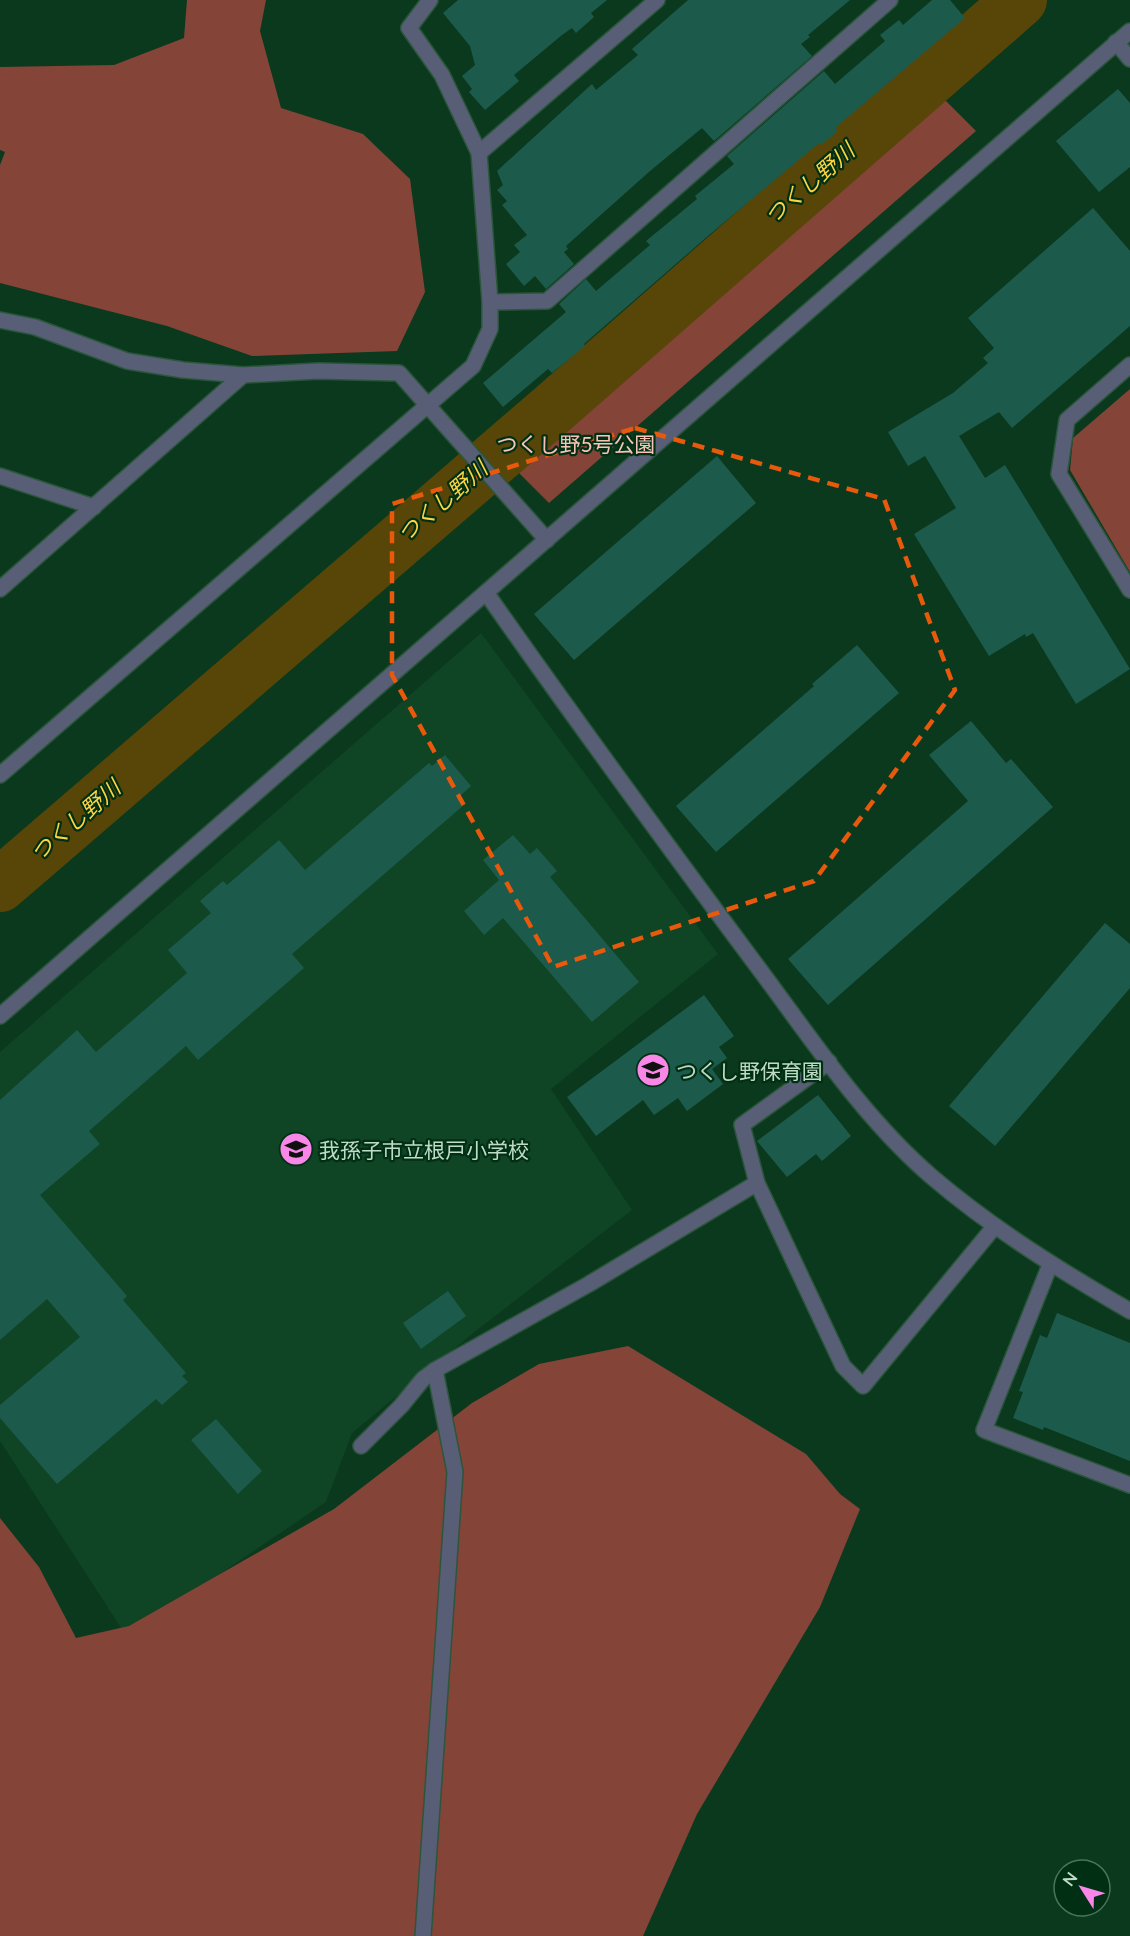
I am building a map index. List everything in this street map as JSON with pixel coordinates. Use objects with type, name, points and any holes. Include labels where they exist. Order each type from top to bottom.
[{"type":"street","points":[[0,775],[426,404],[473,366],[490,329],[479,153],[442,75],[409,28],[430,0]]},
{"type":"street","points":[[479,153],[657,0]]},
{"type":"street","points":[[490,302],[547,301],[890,0]]},
{"type":"street","points":[[0,1016],[487,594],[1130,31]]},
{"type":"street","points":[[1116,42],[1130,59]]},
{"type":"street","points":[[0,320],[34,327],[127,361],[183,370],[243,375],[318,371],[399,373],[547,540]]},
{"type":"street","points":[[1130,365],[1067,420],[1059,474],[1130,590]]},
{"type":"street","points":[[0,589],[243,375]]},
{"type":"street","points":[[0,476],[93,507]]},
{"type":"street","points":[[487,594],[633,797],[829,1062],[881,1125],[931,1176],[995,1226],[1050,1265],[1130,1311]]},
{"type":"street","points":[[829,1062],[742,1125],[757,1182],[843,1366],[863,1386],[995,1226]]},
{"type":"street","points":[[361,1446],[401,1406],[423,1379],[435,1370],[589,1284],[757,1182]]},
{"type":"street","points":[[1050,1265],[984,1430],[1130,1485]]},
{"type":"street","points":[[423,1936],[455,1472],[435,1370]]},
{"type":"highlighted area","points":[[635,428],[884,499],[955,690],[814,881],[553,967],[392,675],[392,504]]},
{"type":"shaded area","name":"我孫子市立根戸小学校","points":[[481,633],[718,954],[551,1089],[632,1210],[477,1330],[352,1433],[326,1502],[127,1637],[0,1441],[0,1052]]},
{"type":"green space","points":[[187,0],[266,0],[260,31],[281,108],[363,134],[410,179],[425,292],[397,351],[252,356],[167,326],[0,283],[0,165],[5,152],[0,150],[0,67],[114,65],[184,38]]},
{"type":"green space","name":"つくし野5号公園","points":[[938,93],[976,131],[549,503],[509,463]]},
{"type":"green space","points":[[1130,389],[1130,572],[1070,470],[1073,438]]},
{"type":"green space","points":[[628,1346],[806,1454],[840,1494],[860,1509],[820,1607],[697,1814],[643,1936],[0,1936],[0,1518],[39,1567],[76,1638],[129,1626],[334,1509],[472,1403],[539,1364]]},
{"type":"building","points":[[458,0],[607,0],[591,13],[594,17],[576,33],[572,28],[514,75],[519,81],[485,110],[469,92],[472,89],[462,76],[475,65],[470,46],[443,13]]},
{"type":"building","points":[[688,0],[850,0],[808,35],[810,37],[801,44],[812,56],[714,141],[702,128],[650,171],[566,246],[568,249],[564,252],[574,264],[546,289],[535,276],[524,286],[506,264],[520,252],[514,245],[527,235],[502,205],[507,201],[497,190],[503,185],[497,171],[592,84],[596,90],[638,55],[632,49]]},
{"type":"building","points":[[932,0],[950,0],[965,18],[835,128],[838,131],[821,145],[819,143],[708,236],[584,344],[585,346],[552,373],[548,369],[503,407],[483,383],[566,312],[559,304],[586,279],[596,291],[650,245],[646,241],[697,199],[695,196],[734,164],[727,156],[824,71],[835,84],[885,41],[880,35],[899,20],[903,25]]},
{"type":"building","points":[[1118,89],[1130,103],[1130,167],[1099,192],[1056,141]]},
{"type":"building","points":[[1093,208],[1130,251],[1130,326],[1012,428],[999,412],[959,436],[985,478],[1005,465],[1130,669],[1076,704],[1033,633],[1026,637],[1025,634],[989,656],[914,534],[956,508],[925,456],[908,466],[888,432],[953,393],[988,363],[983,358],[994,348],[968,318]]},
{"type":"building","points":[[717,456],[756,503],[574,660],[534,614]]},
{"type":"building","points":[[857,645],[899,693],[716,852],[676,806],[814,686],[812,684]]},
{"type":"building","points":[[971,721],[1006,763],[1011,759],[1053,807],[828,1005],[788,959],[968,801],[929,755]]},
{"type":"building","points":[[445,755],[471,786],[459,797],[465,804],[292,954],[304,968],[198,1060],[186,1046],[89,1131],[100,1144],[40,1195],[127,1296],[123,1300],[186,1373],[182,1376],[188,1382],[162,1405],[156,1399],[57,1484],[0,1418],[0,1405],[80,1337],[47,1299],[0,1340],[0,1100],[77,1030],[96,1052],[187,973],[168,950],[211,913],[200,901],[223,881],[227,885],[279,840],[305,870],[429,763],[432,766]]},
{"type":"building","points":[[513,835],[530,854],[537,848],[557,871],[550,877],[639,982],[592,1022],[503,918],[484,935],[464,911],[499,880],[483,860]]},
{"type":"building","points":[[1105,923],[1130,944],[1130,988],[995,1146],[949,1106]]},
{"type":"building","points":[[704,995],[734,1036],[719,1047],[727,1058],[712,1069],[723,1084],[687,1111],[678,1098],[654,1115],[643,1100],[596,1136],[567,1097]]},
{"type":"building","points":[[818,1095],[851,1136],[822,1161],[816,1154],[787,1177],[757,1141]]},
{"type":"building","points":[[448,1291],[466,1316],[421,1349],[403,1323]]},
{"type":"building","points":[[1057,1313],[1130,1343],[1130,1461],[1044,1427],[1043,1430],[1013,1418],[1023,1392],[1019,1391],[1040,1335],[1047,1338]]},
{"type":"building","points":[[216,1419],[262,1471],[238,1494],[191,1440]]},
{"type":"waterway","name":"つくし野川","points":[[0,885],[548,413],[1020,0]]},
{"type":"place","name":"つくし野保育園","points":[[653,1070]]},
{"type":"place","name":"我孫子市立根戸小学校","points":[[296,1149]]}]
